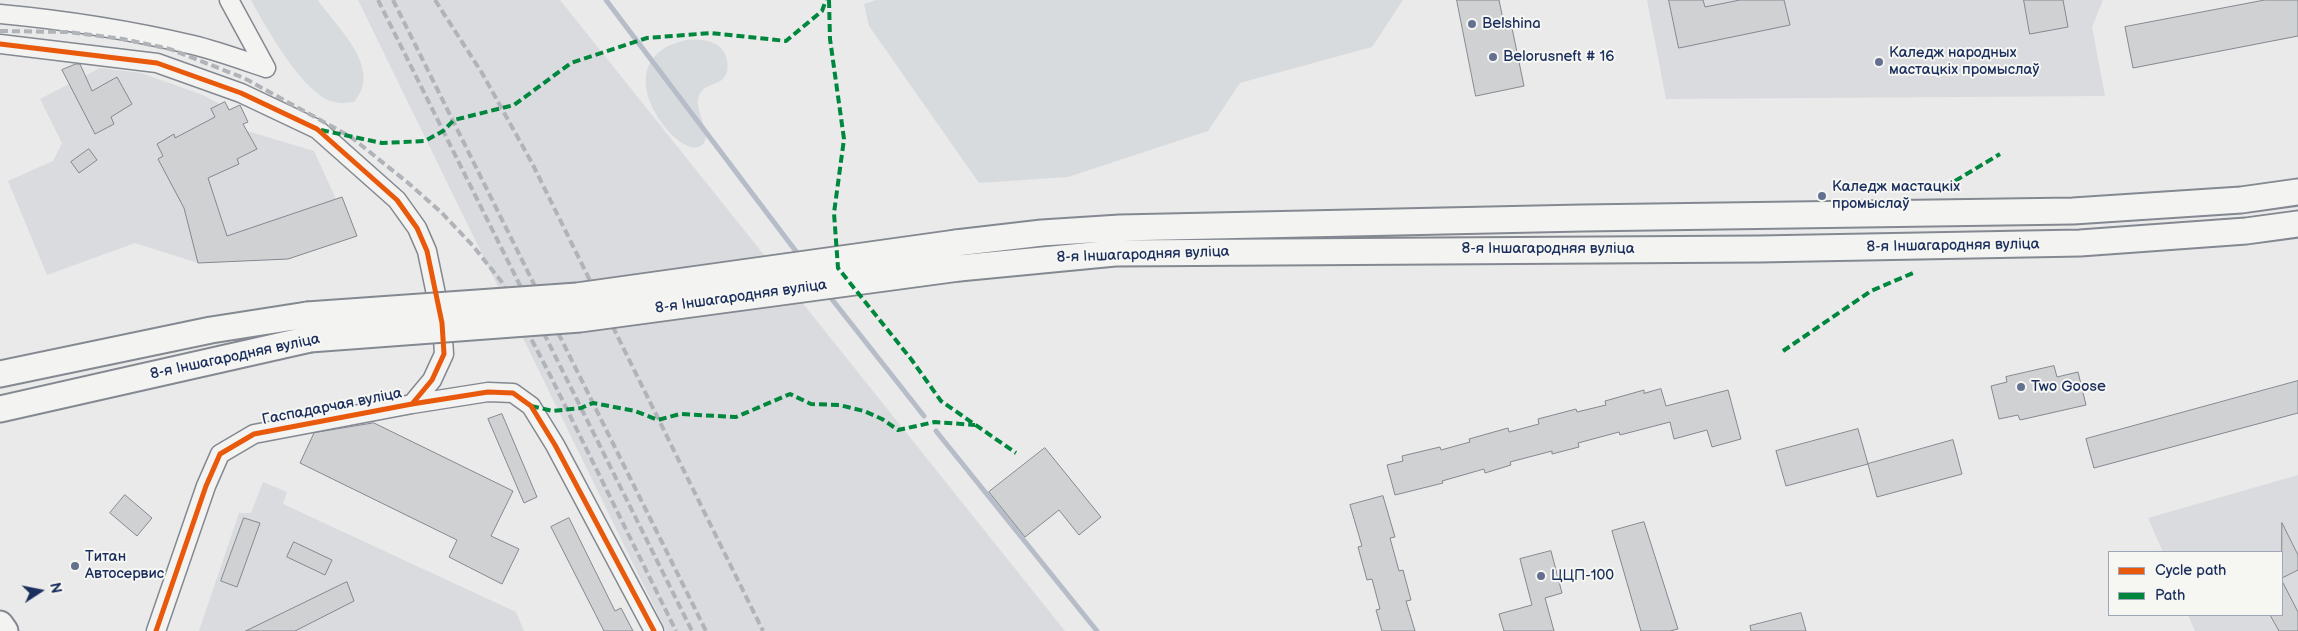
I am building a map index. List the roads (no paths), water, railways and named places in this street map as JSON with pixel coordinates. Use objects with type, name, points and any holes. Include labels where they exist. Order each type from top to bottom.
[{"type":"main road","name":"8-я Іншагародняя вуліца","points":[[0,409],[308,327],[577,296],[1042,233],[1120,228],[1243,225],[2073,211],[2241,200],[2298,192]]},
{"type":"main road","points":[[1582,218],[1583,249]]},
{"type":"main road","name":"8-я Іншагародняя вуліца","points":[[0,374],[211,330],[580,319],[959,268],[1115,253],[1960,246],[2080,243],[2246,231],[2298,224]]},
{"type":"main road","points":[[1243,225],[1250,252]]},
{"type":"main road","points":[[0,624],[6,631]]},
{"type":"street","points":[[0,14],[58,19],[124,30],[194,45],[266,68],[230,0]]},
{"type":"street","points":[[0,44],[157,63],[241,93],[317,129],[397,200],[418,228],[426,251],[442,323],[444,354],[432,380],[412,404]]},
{"type":"street","name":"Гаспадарчая вуліца","points":[[156,631],[206,486],[220,454],[254,434],[412,404],[488,392],[513,393],[531,406],[556,445],[654,631]]},
{"type":"waterway","points":[[606,0],[801,258]]},
{"type":"waterway","points":[[827,293],[924,416]]},
{"type":"waterway","points":[[936,431],[1097,631]]},
{"type":"railway","points":[[378,0],[692,631]]},
{"type":"railway","points":[[393,0],[706,631]]},
{"type":"railway","points":[[435,0],[482,73],[532,163],[763,631]]},
{"type":"railway","points":[[0,31],[68,32],[123,39],[170,49],[244,78],[351,137],[441,212],[473,246],[501,281],[550,375],[676,631]]},
{"type":"place","name":"Belshina","points":[[1472,24]]},
{"type":"place","name":"Belorusneft # 16","points":[[1493,57]]},
{"type":"place","name":"Каледж народных мастацкіх промыслаў","points":[[1879,62]]},
{"type":"place","name":"Каледж мастацкіх промыслаў","points":[[1822,196]]},
{"type":"place","name":"Two Goose","points":[[2021,387]]},
{"type":"place","name":"Титан Автосервис","points":[[75,566]]},
{"type":"place","name":"ЦЦП-100","points":[[1541,576]]}]
